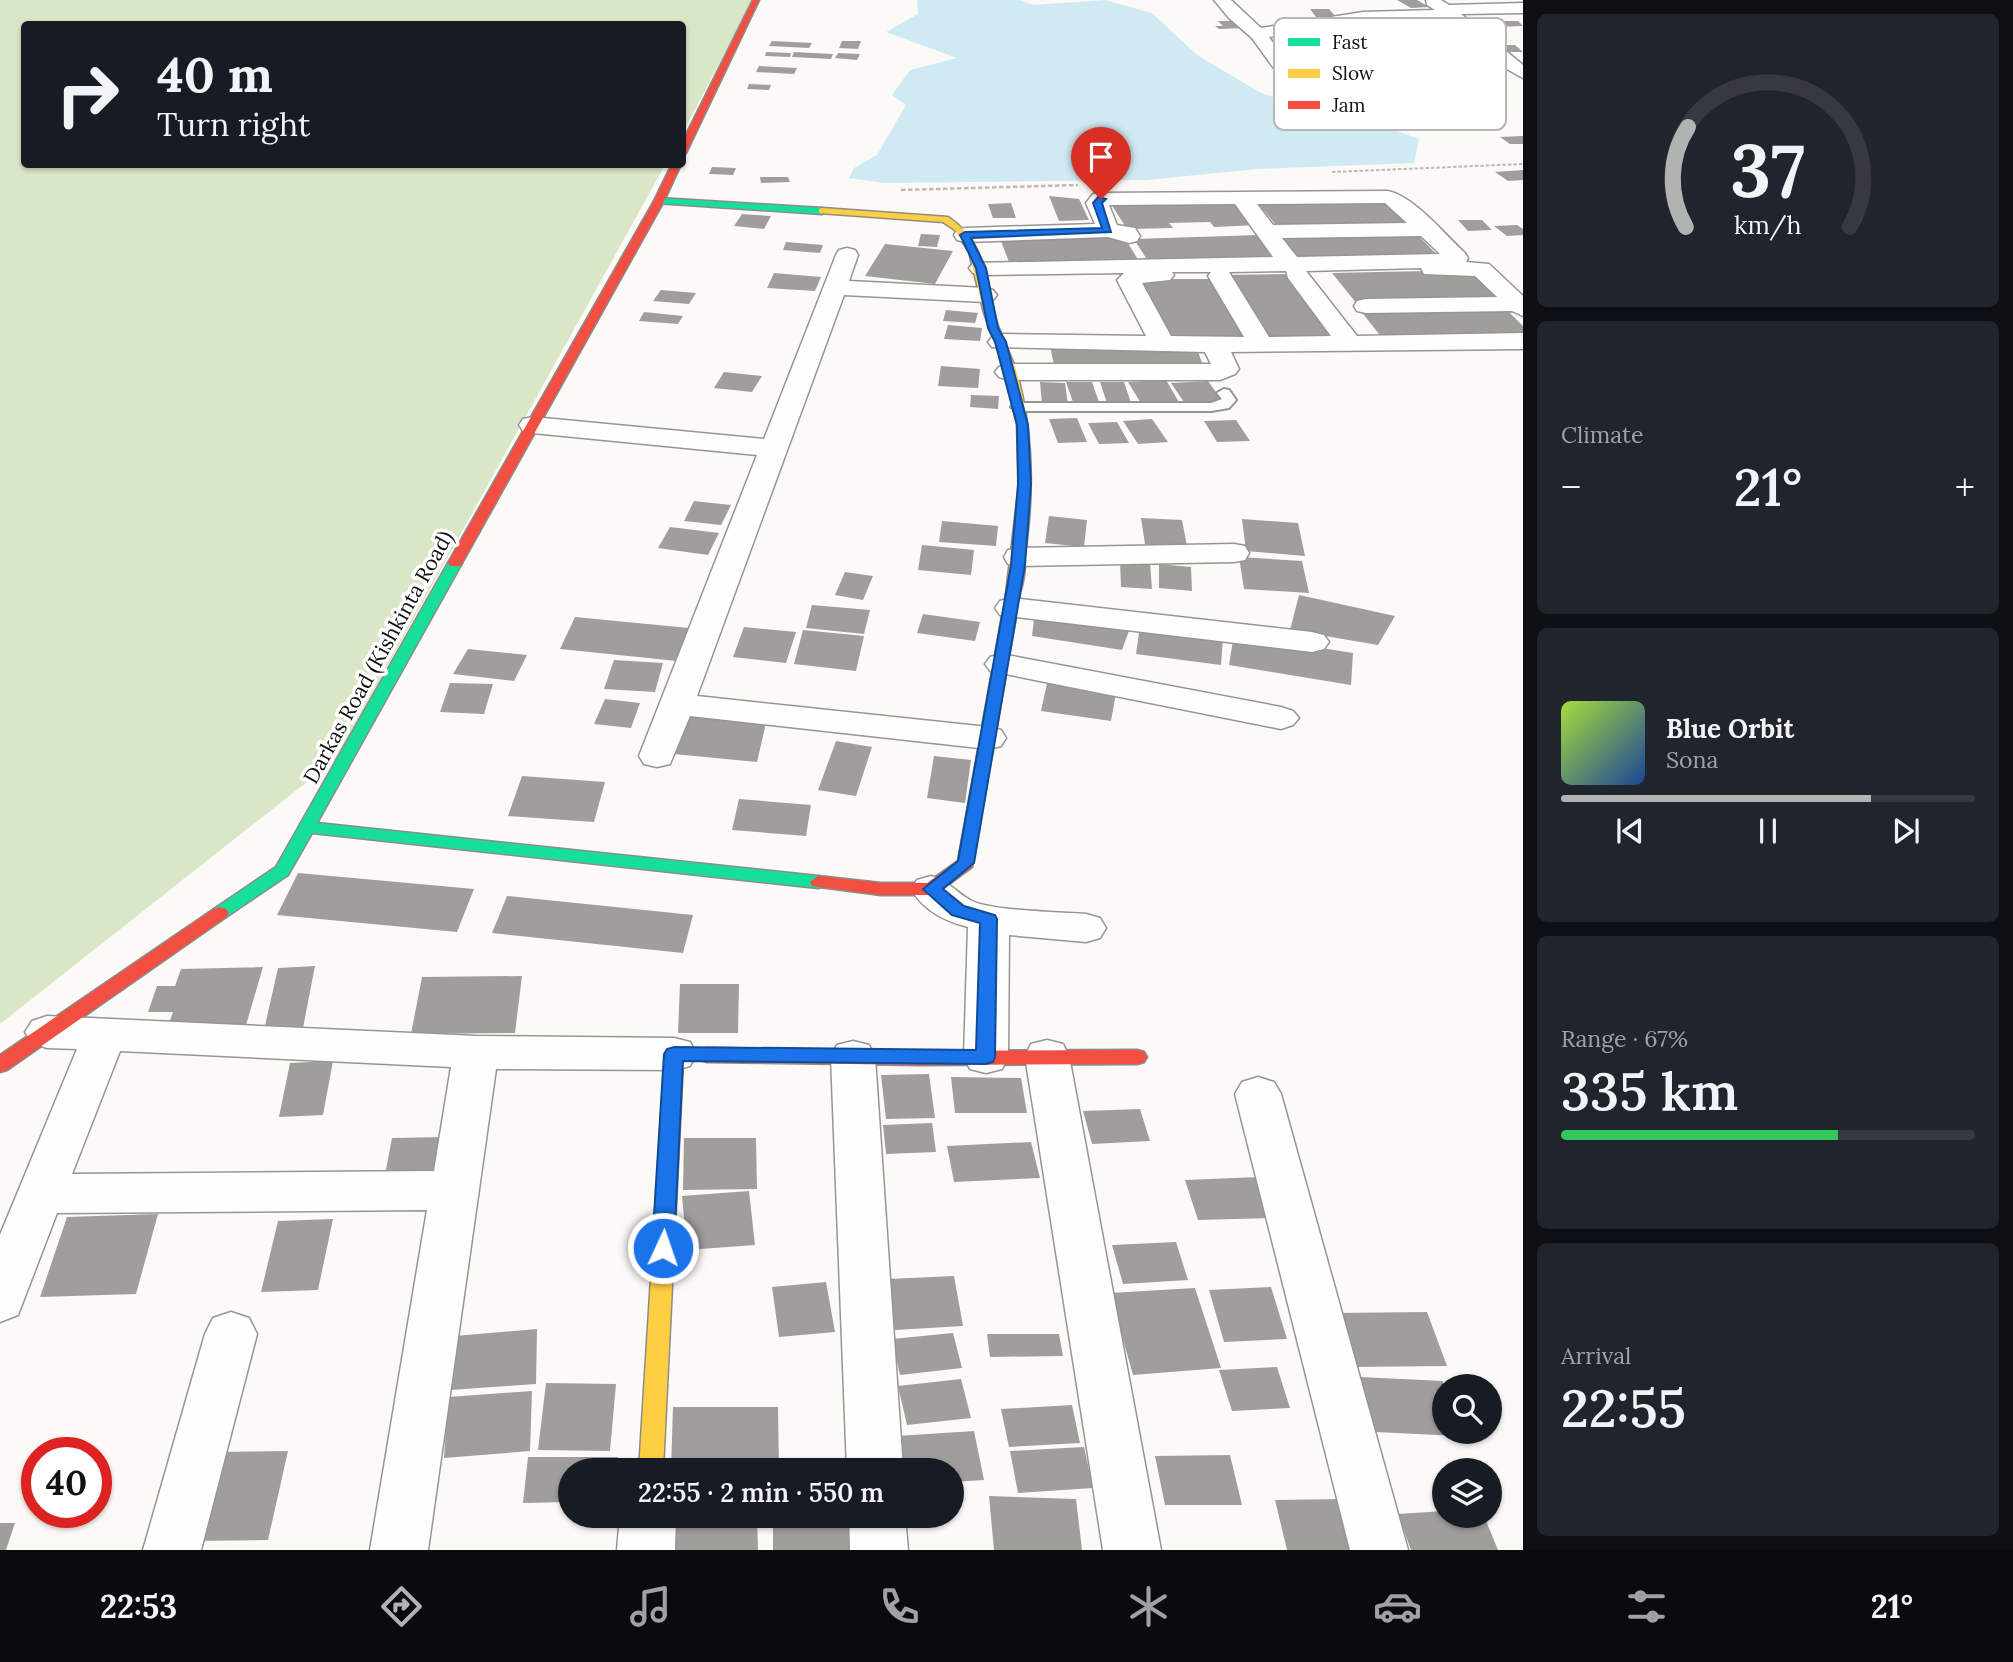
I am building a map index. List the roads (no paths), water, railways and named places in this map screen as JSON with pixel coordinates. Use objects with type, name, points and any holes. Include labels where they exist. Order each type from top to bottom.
[{"type":"street","points":[[686,145],[756,0]]},
{"type":"street","points":[[1222,0],[1258,34],[1274,56]]},
{"type":"street","points":[[1430,0],[1456,18]]},
{"type":"street","points":[[1357,18],[1523,8]]},
{"type":"street","points":[[1289,13],[1295,18]]},
{"type":"street","points":[[1258,34],[1274,31]]},
{"type":"street","points":[[1506,62],[1523,73]]},
{"type":"street","name":"Darkas Road (Kishkinta Road)","points":[[0,1065],[282,871],[675,168]]},
{"type":"street","points":[[1099,226],[1097,203],[1101,199],[1388,197],[1397,201],[1457,260],[1299,269]]},
{"type":"street","points":[[1241,198],[1299,269],[1350,344]]},
{"type":"street","points":[[306,827],[881,889],[931,889],[966,863],[1019,557],[1024,484],[1023,425],[1000,342],[993,328],[981,268],[961,230],[945,219],[659,201]]},
{"type":"street","points":[[961,230],[1099,226],[1127,233],[1147,267]]},
{"type":"street","points":[[1267,232],[1427,229]]},
{"type":"street","points":[[657,756],[847,256]]},
{"type":"street","points":[[981,268],[1477,268],[1488,273],[1520,306]]},
{"type":"street","points":[[1163,344],[1129,280],[1136,276],[1183,274]]},
{"type":"street","points":[[1220,276],[1261,345]]},
{"type":"street","points":[[835,287],[985,295]]},
{"type":"street","points":[[1366,306],[1520,306]]},
{"type":"street","points":[[1000,342],[1261,345],[1523,341]]},
{"type":"street","points":[[1009,372],[1213,373],[1226,369],[1215,345]]},
{"type":"street","points":[[533,425],[774,448]]},
{"type":"street","points":[[1019,557],[1234,553]]},
{"type":"street","points":[[1011,608],[1312,642]]},
{"type":"street","points":[[1002,664],[1281,718]]},
{"type":"street","points":[[677,704],[988,738]]},
{"type":"street","points":[[931,889],[958,911],[989,919],[1086,928]]},
{"type":"street","points":[[986,1057],[989,919]]},
{"type":"street","points":[[47,1032],[476,1052],[853,1057],[1137,1057]]},
{"type":"street","points":[[0,1300],[105,1035]]},
{"type":"street","points":[[399,1550],[476,1052]]},
{"type":"street","points":[[652,1458],[674,1054]]},
{"type":"street","points":[[1047,1056],[1132,1550]]},
{"type":"street","points":[[853,1057],[874,1458]]},
{"type":"street","points":[[1258,1094],[1379,1550]]},
{"type":"street","points":[[40,1194],[455,1190]]},
{"type":"street","points":[[172,1550],[231,1334]]},
{"type":"street","points":[[646,1550],[647,1528]]},
{"type":"street","points":[[878,1528],[879,1550]]},
{"type":"lane","points":[[1018,407],[1212,407],[1224,405],[1228,400],[1224,393]]},
{"type":"water","points":[[917,0],[1019,0],[1033,5],[1105,0],[1152,13],[1197,55],[1261,93],[1274,97],[1274,130],[1394,130],[1419,139],[1414,163],[1257,169],[1147,180],[883,183],[849,178],[854,168],[877,155],[906,105],[892,95],[910,70],[957,58],[886,32],[918,14]]}]
